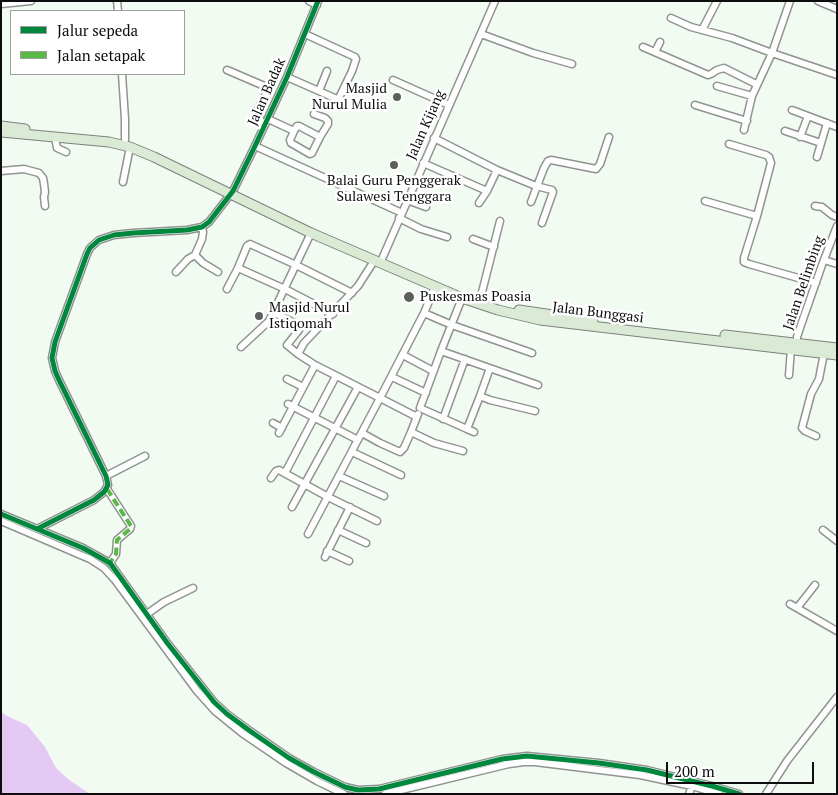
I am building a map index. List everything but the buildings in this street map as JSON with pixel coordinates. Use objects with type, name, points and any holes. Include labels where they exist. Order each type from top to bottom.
[{"type":"highway","points":[[1,126],[128,143],[231,193]]},
{"type":"highway","points":[[1,132],[109,140]]},
{"type":"highway","name":"Jalan Bunggasi","points":[[231,193],[311,233],[378,260]]},
{"type":"highway","name":"Jalan Bunggasi","points":[[231,193],[422,279],[480,300],[546,317]]},
{"type":"highway","name":"Jalan Bunggasi","points":[[422,279],[435,287],[498,310],[597,324],[795,347],[837,354]]},
{"type":"highway","name":"Jalan Bunggasi","points":[[795,347],[837,348]]},
{"type":"street","points":[[6,4],[31,1]]},
{"type":"street","points":[[309,1],[318,3]]},
{"type":"street","name":"Jalan Kijang","points":[[298,354],[304,343],[352,293],[378,260],[407,200],[495,1]]},
{"type":"street","points":[[702,30],[717,1]]},
{"type":"street","points":[[744,130],[756,84],[772,53],[790,1]]},
{"type":"street","points":[[818,1],[837,9]]},
{"type":"street","name":"Jalan Badak","points":[[202,227],[209,222],[231,193],[267,122],[318,3]]},
{"type":"street","points":[[671,18],[837,75]]},
{"type":"street","points":[[287,77],[338,99],[352,71],[355,57],[305,34]]},
{"type":"street","points":[[481,34],[533,53],[572,64]]},
{"type":"street","points":[[656,52],[660,42]]},
{"type":"street","points":[[643,47],[708,75],[724,68],[756,84]]},
{"type":"street","points":[[227,70],[279,94]]},
{"type":"street","points":[[319,91],[328,71]]},
{"type":"street","points":[[122,75],[128,143],[123,182]]},
{"type":"street","points":[[393,80],[449,105]]},
{"type":"street","points":[[717,86],[752,96]]},
{"type":"street","points":[[269,88],[258,109],[258,116],[267,122],[294,131]]},
{"type":"street","points":[[695,105],[747,121]]},
{"type":"street","points":[[792,110],[837,127]]},
{"type":"street","points":[[314,114],[325,118],[328,122],[312,153],[310,154],[291,143],[290,139],[296,126],[299,125],[320,137]]},
{"type":"street","points":[[800,137],[808,116]]},
{"type":"street","points":[[817,157],[827,123]]},
{"type":"street","points":[[785,132],[821,144]]},
{"type":"street","points":[[55,137],[57,148],[66,152]]},
{"type":"street","points":[[531,202],[536,186],[549,160],[597,168],[609,137]]},
{"type":"street","points":[[434,138],[497,170],[553,191],[542,223]]},
{"type":"street","points":[[729,144],[766,155],[771,163],[744,262],[816,283]]},
{"type":"street","points":[[255,146],[400,215],[421,229],[447,237]]},
{"type":"street","points":[[423,164],[487,191]]},
{"type":"street","points":[[1,171],[24,169],[39,173],[44,184],[45,206]]},
{"type":"street","points":[[479,203],[497,170]]},
{"type":"street","points":[[407,200],[426,207]]},
{"type":"street","points":[[705,201],[757,216]]},
{"type":"street","points":[[815,206],[822,207],[837,217]]},
{"type":"street","points":[[480,300],[500,221]]},
{"type":"street","points":[[37,529],[94,500],[107,488],[108,483],[59,380],[52,358],[55,342],[86,254],[99,240],[114,235],[187,230],[202,227],[202,239],[195,255],[186,261],[176,272]]},
{"type":"street","name":"Jalan Belimbing","points":[[789,374],[797,337],[836,229]]},
{"type":"street","points":[[241,347],[267,324],[311,233]]},
{"type":"street","points":[[474,238],[494,247]]},
{"type":"street","points":[[227,289],[249,244],[352,293]]},
{"type":"street","points":[[195,255],[203,263],[218,272]]},
{"type":"street","points":[[824,260],[837,264]]},
{"type":"street","points":[[238,268],[285,289],[332,314]]},
{"type":"street","points":[[308,534],[392,377],[435,287]]},
{"type":"street","points":[[362,434],[400,452],[404,448],[462,298]]},
{"type":"street","points":[[273,312],[298,325],[299,330],[287,345],[298,354],[315,365],[416,416]]},
{"type":"street","points":[[424,313],[452,325],[532,353]]},
{"type":"street","points":[[442,351],[538,385]]},
{"type":"street","points":[[816,436],[802,428],[810,394],[819,379],[824,353]]},
{"type":"street","points":[[402,355],[434,371]]},
{"type":"street","points":[[443,419],[464,359]]},
{"type":"street","points":[[273,423],[280,430],[290,405],[315,365]]},
{"type":"street","points":[[467,429],[490,368]]},
{"type":"street","points":[[285,473],[336,376]]},
{"type":"street","points":[[392,377],[426,393]]},
{"type":"street","points":[[287,379],[303,387]]},
{"type":"street","points":[[292,507],[358,387]]},
{"type":"street","points":[[480,396],[535,411]]},
{"type":"street","points":[[290,405],[358,440]]},
{"type":"street","points":[[420,408],[474,432]]},
{"type":"street","points":[[411,432],[434,443],[464,451]]},
{"type":"street","points":[[352,452],[401,475]]},
{"type":"street","points":[[106,476],[145,456]]},
{"type":"street","points":[[271,478],[276,470],[279,470],[328,497],[378,521]]},
{"type":"street","points":[[339,476],[384,496]]},
{"type":"street","points":[[107,488],[132,526],[117,540],[116,554],[110,563]]},
{"type":"street","points":[[349,561],[326,554],[350,507]]},
{"type":"street","points":[[1,514],[5,521],[90,559],[104,568],[115,580],[207,704],[230,724],[291,762],[338,784],[362,791],[379,789],[512,757],[534,757],[598,767]]},
{"type":"street","points":[[5,521],[37,529],[83,548],[110,563],[214,702],[226,714],[317,781],[344,794]]},
{"type":"street","points":[[338,530],[366,543]]},
{"type":"street","points":[[823,530],[837,541]]},
{"type":"street","points":[[797,608],[815,585]]},
{"type":"street","points":[[147,614],[164,602],[193,588]]},
{"type":"street","points":[[790,604],[836,629]]},
{"type":"street","points":[[766,794],[787,761],[837,697]]},
{"type":"street","points":[[385,794],[517,762],[647,770],[739,794]]},
{"type":"street","points":[[609,768],[640,776],[711,788],[719,794]]},
{"type":"street","points":[[689,794],[692,786]]},
{"type":"shaded area","points":[[1,711],[5,715],[27,725],[45,747],[56,768],[90,794],[1,794]]},
{"type":"marked path","points":[[107,489],[131,526],[117,540],[116,554],[110,563]]},
{"type":"cycle path","points":[[37,529],[94,500],[104,492],[108,485],[106,476],[55,371],[52,358],[55,342],[90,248],[99,240],[114,235],[187,230],[202,227],[209,222],[233,191],[287,77],[318,1]]},
{"type":"cycle path","points":[[1,514],[83,548],[110,563],[168,644],[214,702],[227,714],[289,758],[345,787],[358,790],[379,789],[502,759],[527,756],[647,770],[739,794]]},
{"type":"place","name":"Masjid Nurul Mulia","points":[[397,97]]},
{"type":"place","name":"Balai Guru Penggerak Sulawesi Tenggara","points":[[394,165]]},
{"type":"place","name":"Puskesmas Poasia","points":[[409,297]]},
{"type":"place","name":"Masjid Nurul Istiqomah","points":[[259,316]]}]
